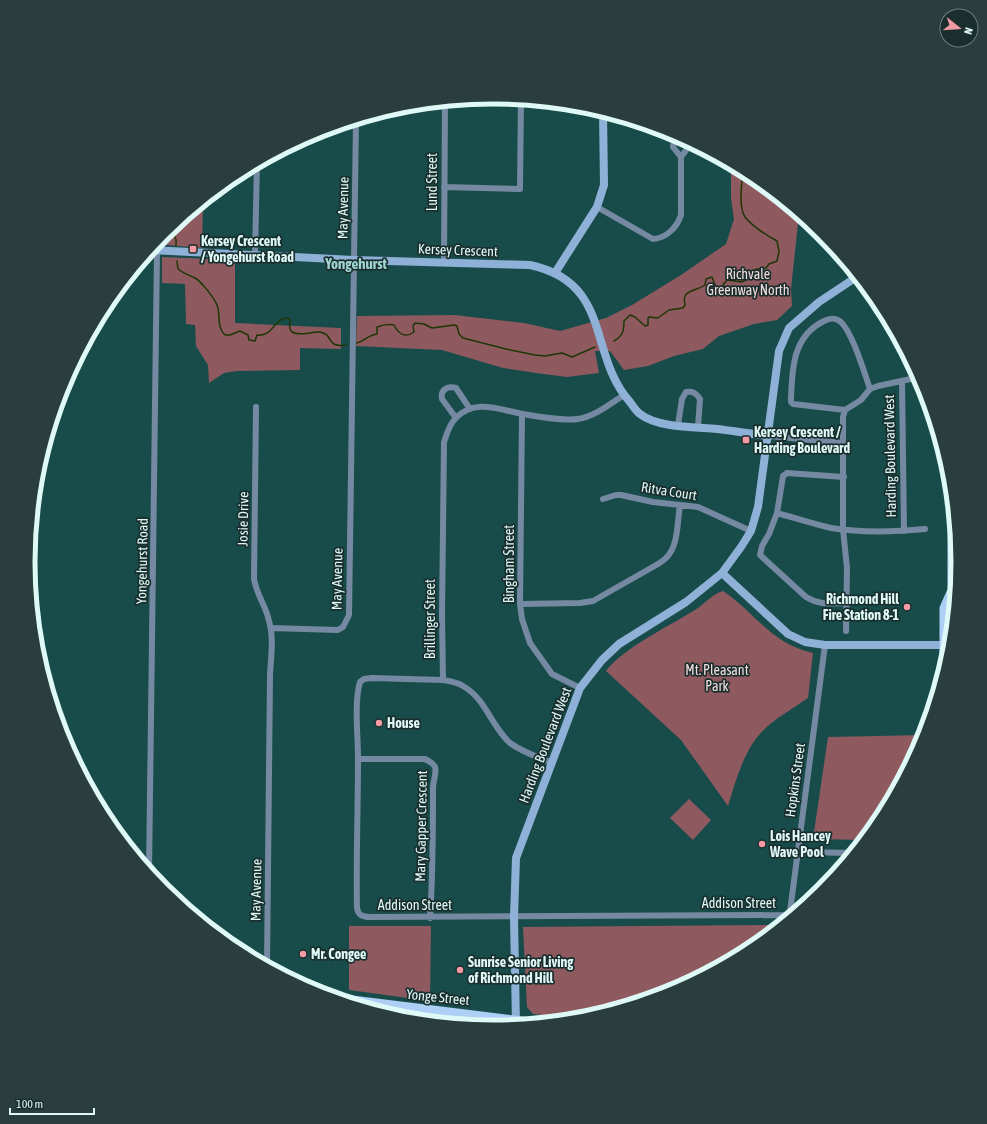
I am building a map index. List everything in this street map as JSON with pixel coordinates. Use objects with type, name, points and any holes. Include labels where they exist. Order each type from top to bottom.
[{"type":"main road","points":[[946,631],[944,608],[951,592]]},
{"type":"main road","name":"Yonge Street","points":[[366,1002],[495,1020]]},
{"type":"street","points":[[444,187],[520,189],[521,104]]},
{"type":"street","name":"Lund Street","points":[[444,263],[445,106]]},
{"type":"street","points":[[555,273],[597,207],[604,185],[603,117]]},
{"type":"street","name":"May Avenue","points":[[267,961],[271,628],[338,630],[344,627],[349,616],[356,125]]},
{"type":"street","points":[[597,207],[653,240],[661,239],[678,223],[681,215],[680,157],[673,147],[674,140]]},
{"type":"street","points":[[680,157],[688,147]]},
{"type":"street","points":[[255,254],[257,170]]},
{"type":"street","name":"Kersey Crescent","points":[[158,250],[354,260],[530,265],[544,268],[555,273],[572,285],[587,304],[592,312],[601,342],[617,384],[640,414],[662,423],[769,436]]},
{"type":"street","name":"Yongehurst Road","points":[[149,864],[154,255]]},
{"type":"street","name":"Harding Boulevard West","points":[[517,1020],[514,917],[516,858],[580,688],[602,660],[619,644],[686,602],[722,573],[741,547],[751,531],[758,507],[769,436],[779,352],[789,328],[819,302],[854,279]]},
{"type":"street","name":"Harding Boulevard West","points":[[870,390],[846,328],[839,320],[833,318],[817,325],[806,336],[793,361],[791,402],[798,405],[845,410],[861,400],[870,390],[878,386],[913,379]]},
{"type":"street","name":"Harding Boulevard West","points":[[902,382],[904,531]]},
{"type":"street","points":[[456,418],[442,399],[442,392],[444,389],[456,388],[470,409]]},
{"type":"street","points":[[678,425],[682,399],[686,392],[691,391],[695,392],[700,399],[698,427]]},
{"type":"street","name":"Brillinger Street","points":[[443,680],[443,453],[444,442],[449,429],[456,418],[470,409],[483,406],[522,414],[570,420],[588,417],[624,395]]},
{"type":"street","name":"Josie Drive","points":[[256,407],[254,579],[271,628]]},
{"type":"street","points":[[845,410],[843,529],[847,568],[846,631]]},
{"type":"street","name":"Bingham Street","points":[[522,414],[520,604],[522,619],[530,643],[552,674],[580,688]]},
{"type":"street","points":[[769,436],[844,443]]},
{"type":"street","points":[[844,477],[787,473],[783,476],[777,513],[760,555],[806,597],[813,601],[821,603],[847,603]]},
{"type":"street","name":"Ritva Court","points":[[603,498],[621,495],[654,502],[698,507],[751,531]]},
{"type":"street","points":[[520,604],[580,603],[594,601],[658,564],[666,558],[671,551],[677,531],[680,505]]},
{"type":"street","name":"Harding Boulevard West","points":[[777,513],[815,524],[843,529],[873,532],[924,530]]},
{"type":"street","points":[[722,573],[788,634],[805,642],[825,645],[944,645]]},
{"type":"street","name":"Hopkins Street","points":[[790,912],[825,645]]},
{"type":"street","name":"Addison Street","points":[[443,680],[372,678],[362,680],[358,688],[356,858],[357,911],[362,916],[430,918],[600,915],[784,917]]},
{"type":"street","points":[[443,680],[462,685],[478,697],[502,734],[509,742],[518,748],[552,763]]},
{"type":"street","name":"Mary Gapper Crescent","points":[[358,759],[426,759],[432,762],[435,767],[433,784],[433,850],[430,918]]},
{"type":"street","points":[[798,852],[847,853]]},
{"type":"green space","name":"Richvale Greenway North","points":[[731,170],[773,198],[798,219],[791,289],[792,306],[777,320],[754,324],[719,336],[703,349],[674,356],[648,366],[624,370],[610,351],[595,351],[599,373],[567,377],[503,368],[442,350],[356,346],[357,316],[455,315],[524,323],[560,331],[606,318],[632,305],[681,275],[726,244],[734,219],[731,198]]},
{"type":"green space","points":[[203,207],[202,248],[163,245]]},
{"type":"green space","points":[[162,257],[235,260],[235,323],[341,328],[341,349],[300,348],[300,370],[237,371],[224,373],[209,383],[208,365],[196,346],[195,325],[186,324],[185,284],[162,283]]},
{"type":"green space","name":"Mt. Pleasant Park","points":[[723,591],[775,635],[798,648],[813,653],[808,698],[769,725],[754,742],[743,762],[728,806],[681,740],[606,671],[624,653],[698,608],[719,592]]},
{"type":"green space","points":[[918,735],[905,765],[891,791],[875,817],[858,840],[813,839],[828,737]]},
{"type":"green space","points":[[689,799],[711,820],[693,840],[670,818]]},
{"type":"green space","points":[[774,925],[723,959],[669,986],[612,1005],[557,1016],[533,1014],[527,1007],[523,927]]},
{"type":"green space","points":[[349,926],[431,926],[430,1001],[349,990]]},
{"type":"waterway","points":[[614,341],[621,335],[624,321],[630,315],[635,317],[645,326],[648,325],[649,317],[658,318],[669,310],[683,308],[687,293],[705,285],[706,279],[712,277],[717,290],[720,291],[726,288],[723,285],[727,280],[742,282],[746,280],[750,272],[757,269],[766,268],[769,264],[777,261],[779,251],[777,241],[764,233],[745,217],[742,207],[741,194],[742,177]]},
{"type":"waterway","points":[[173,234],[176,239],[176,246]]},
{"type":"waterway","points":[[177,261],[178,269],[198,280],[213,298],[217,305],[222,332],[225,335],[230,335],[240,331],[248,335],[249,340],[255,341],[257,335],[267,333],[279,321],[288,318],[290,320],[290,328],[292,332],[299,334],[320,332],[325,334],[335,345],[346,345]]},
{"type":"waterway","points":[[357,343],[377,334],[377,327],[383,325],[394,325],[400,333],[405,335],[411,334],[414,332],[413,326],[415,323],[424,324],[432,328],[454,325],[457,326],[459,334],[463,338],[535,355],[545,356],[562,353],[572,357],[595,347]]},
{"type":"place","name":"Kersey Crescent / Yongehurst Road","points":[[193,249]]},
{"type":"place","name":"Kersey Crescent / Harding Boulevard","points":[[746,440]]},
{"type":"place","name":"Richmond Hill Fire Station 8-1","points":[[907,607]]},
{"type":"place","name":"House","points":[[379,723]]},
{"type":"place","name":"Lois Hancey Wave Pool","points":[[762,844]]},
{"type":"place","name":"Mr. Congee","points":[[303,954]]},
{"type":"place","name":"Sunrise Senior Living of Richmond Hill","points":[[460,970]]},
{"type":"district","name":"Yongehurst","points":[[356,263]]}]
